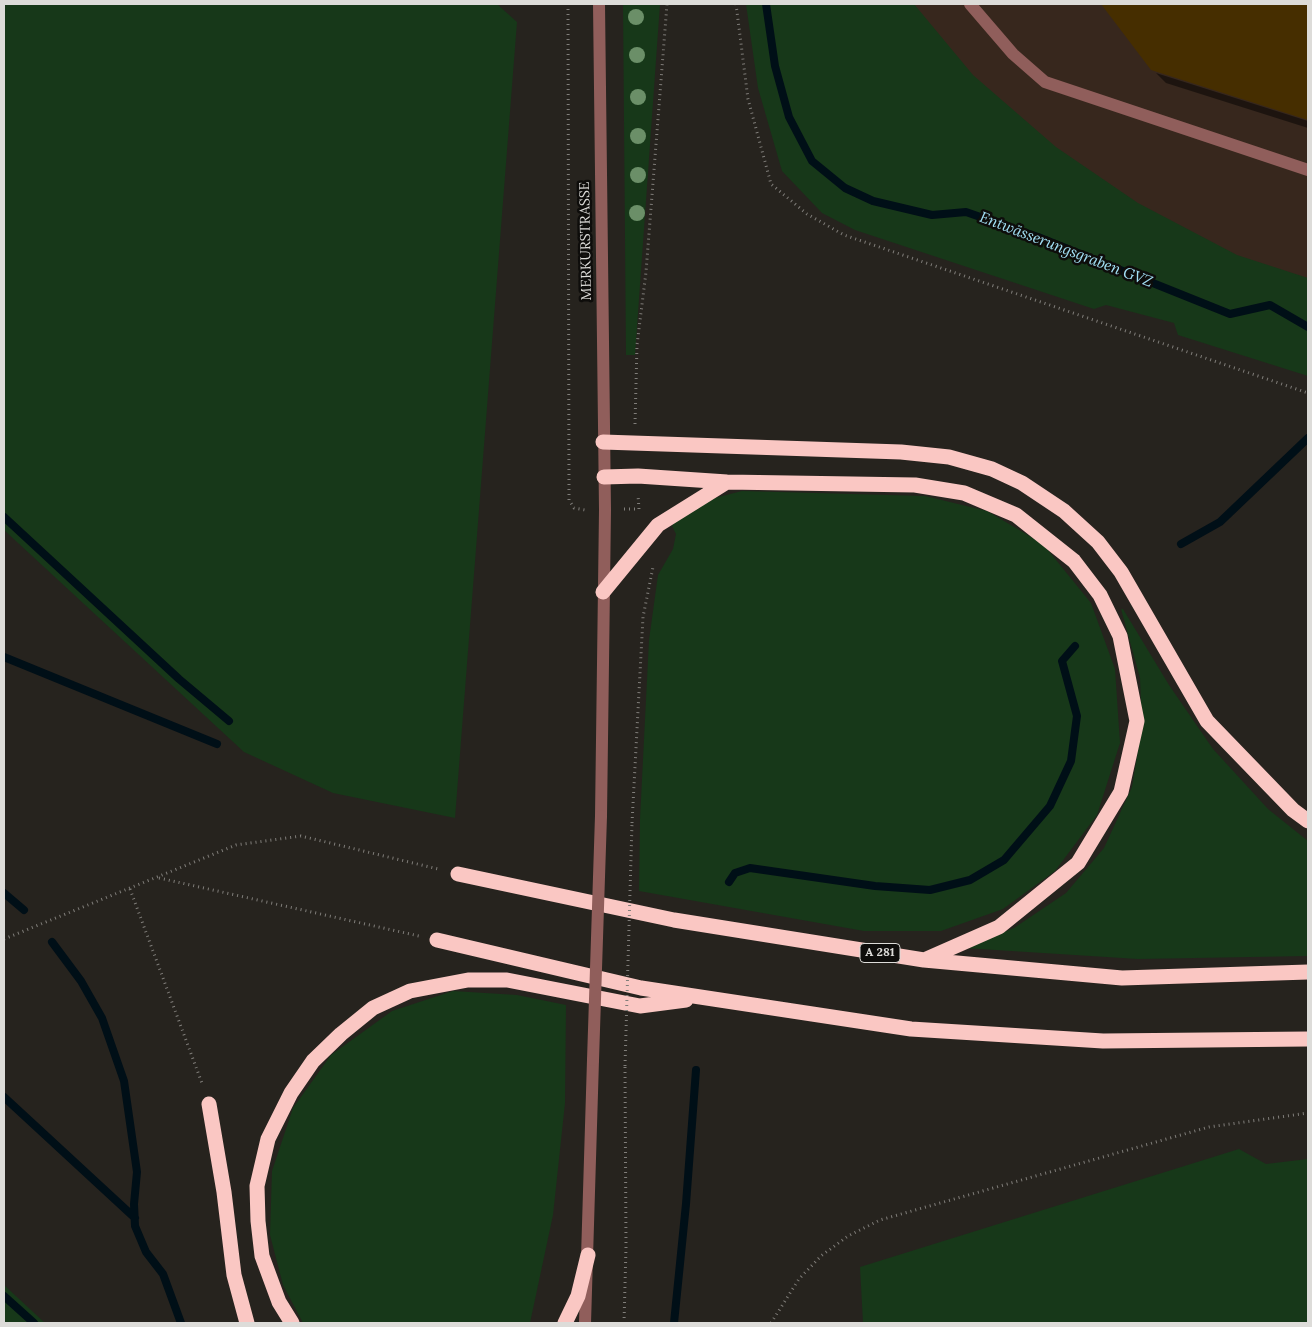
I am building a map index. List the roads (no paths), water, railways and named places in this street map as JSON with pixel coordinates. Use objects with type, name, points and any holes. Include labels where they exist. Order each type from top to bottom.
[{"type":"highway","points":[[603,442],[901,452],[949,457],[992,469],[1022,483],[1064,511],[1098,542],[1121,572],[1207,721],[1293,810],[1308,821]]},
{"type":"highway","points":[[604,477],[638,476],[727,482],[915,485],[964,493],[1016,515],[1074,562],[1100,595],[1120,636],[1137,721],[1121,792],[1078,863],[999,927],[924,960]]},
{"type":"highway","points":[[603,592],[658,525],[727,482]]},
{"type":"highway","name":"A 281","points":[[458,874],[674,920],[924,960],[1122,978],[1308,972]]},
{"type":"highway","points":[[437,940],[641,988],[911,1029],[1103,1041],[1308,1039]]},
{"type":"highway","points":[[292,1323],[279,1302],[262,1256],[257,1186],[268,1139],[291,1093],[312,1061],[373,1008],[410,991],[468,980],[507,980],[640,1006],[702,998]]},
{"type":"highway","points":[[209,1104],[224,1192],[234,1274],[247,1323]]},
{"type":"highway","points":[[565,1323],[578,1296],[588,1255]]},
{"type":"street","name":"MERKURSTRASSE","points":[[585,1323],[601,816],[604,477],[599,4]]},
{"type":"street","points":[[970,4],[1013,54],[1045,82],[1308,170]]},
{"type":"waterway","name":"Entwässerungsgraben GVZ","points":[[766,4],[775,66],[789,117],[812,161],[845,188],[873,201],[932,215],[966,212],[1038,237],[1230,314],[1270,305],[1308,327]]},
{"type":"waterway","points":[[1181,544],[1220,522],[1308,438]]},
{"type":"waterway","points":[[4,517],[179,679],[229,721]]},
{"type":"waterway","points":[[729,882],[735,873],[750,868],[875,886],[930,890],[970,880],[1004,860],[1050,806],[1071,761],[1077,716],[1062,661],[1075,646]]},
{"type":"waterway","points":[[4,657],[217,744]]},
{"type":"waterway","points":[[4,893],[24,910]]},
{"type":"waterway","points":[[52,942],[81,981],[102,1018],[124,1081],[137,1172],[134,1204],[135,1226],[146,1252],[163,1274],[181,1323]]},
{"type":"waterway","points":[[674,1323],[686,1204],[696,1070]]},
{"type":"waterway","points":[[4,1097],[135,1218]]},
{"type":"waterway","points":[[4,1296],[34,1323]]}]
